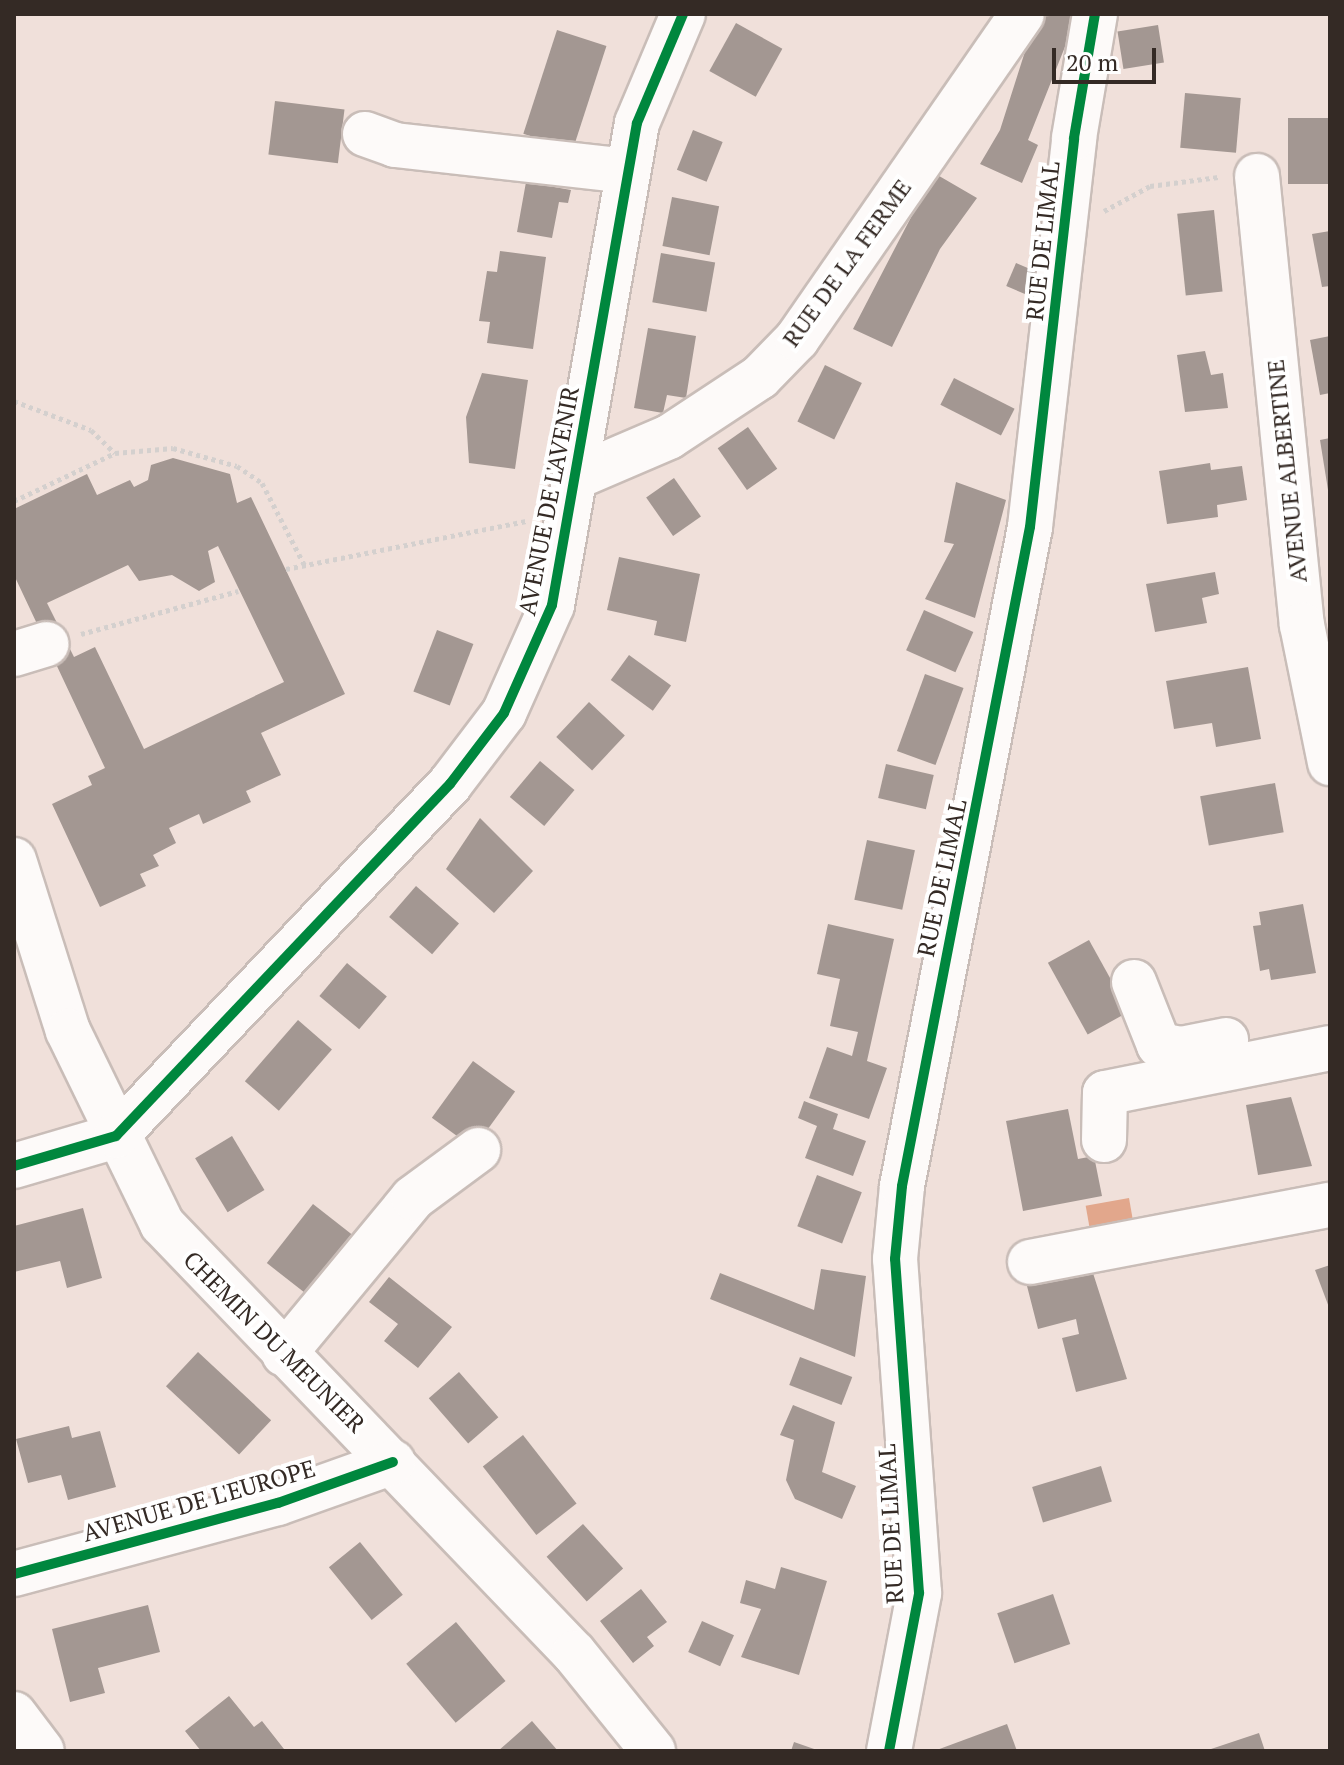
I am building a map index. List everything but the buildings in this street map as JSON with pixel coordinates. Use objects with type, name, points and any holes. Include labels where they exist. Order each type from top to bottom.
[{"type":"street","name":"AVENUE DE L'AVENIR","points":[[116,1136],[483,747],[541,639],[574,494],[627,171],[651,74],[683,14]]},
{"type":"street","name":"RUE DE LA FERME","points":[[574,494],[760,377],[797,339],[1022,14]]},
{"type":"street","name":"RUE DE LIMAL","points":[[889,1751],[919,1593],[895,1259],[902,1186],[1008,658],[1095,14]]},
{"type":"street","points":[[365,134],[395,145],[627,171]]},
{"type":"street","name":"AVENUE ALBERTINE","points":[[1257,176],[1302,625],[1330,763]]},
{"type":"street","name":"CHEMIN DU MEUNIER","points":[[14,860],[68,1031],[116,1136],[170,1234],[574,1653],[653,1751]]},
{"type":"street","points":[[1134,982],[1159,1045],[1168,1050],[1330,1017]]},
{"type":"street","points":[[1104,1140],[1105,1093],[1330,1048]]},
{"type":"street","points":[[14,1166],[116,1136]]},
{"type":"street","points":[[284,1354],[413,1198],[478,1150]]},
{"type":"street","points":[[1030,1262],[1330,1205]]},
{"type":"street","name":"AVENUE DE L'EUROPE","points":[[14,1574],[278,1503],[393,1462]]},
{"type":"street","points":[[14,1714],[42,1751]]},
{"type":"path","points":[[1064,233],[1150,186],[1205,178]]},
{"type":"path","points":[[14,401],[91,430],[115,453]]},
{"type":"path","points":[[14,501],[115,453],[173,448],[237,466],[262,483],[305,566]]},
{"type":"path","points":[[286,569],[574,494]]},
{"type":"path","points":[[42,646],[238,591]]},
{"type":"shaded area","points":[[1129,1198],[1133,1220],[1089,1227],[1086,1206]]},
{"type":"cycle path","points":[[14,1166],[116,1136],[450,784],[504,713],[552,605],[637,123],[683,14]]},
{"type":"cycle path","points":[[889,1751],[919,1593],[895,1259],[902,1186],[1030,527],[1074,138],[1095,14]]},
{"type":"cycle path","points":[[14,1574],[278,1503],[393,1462]]}]
